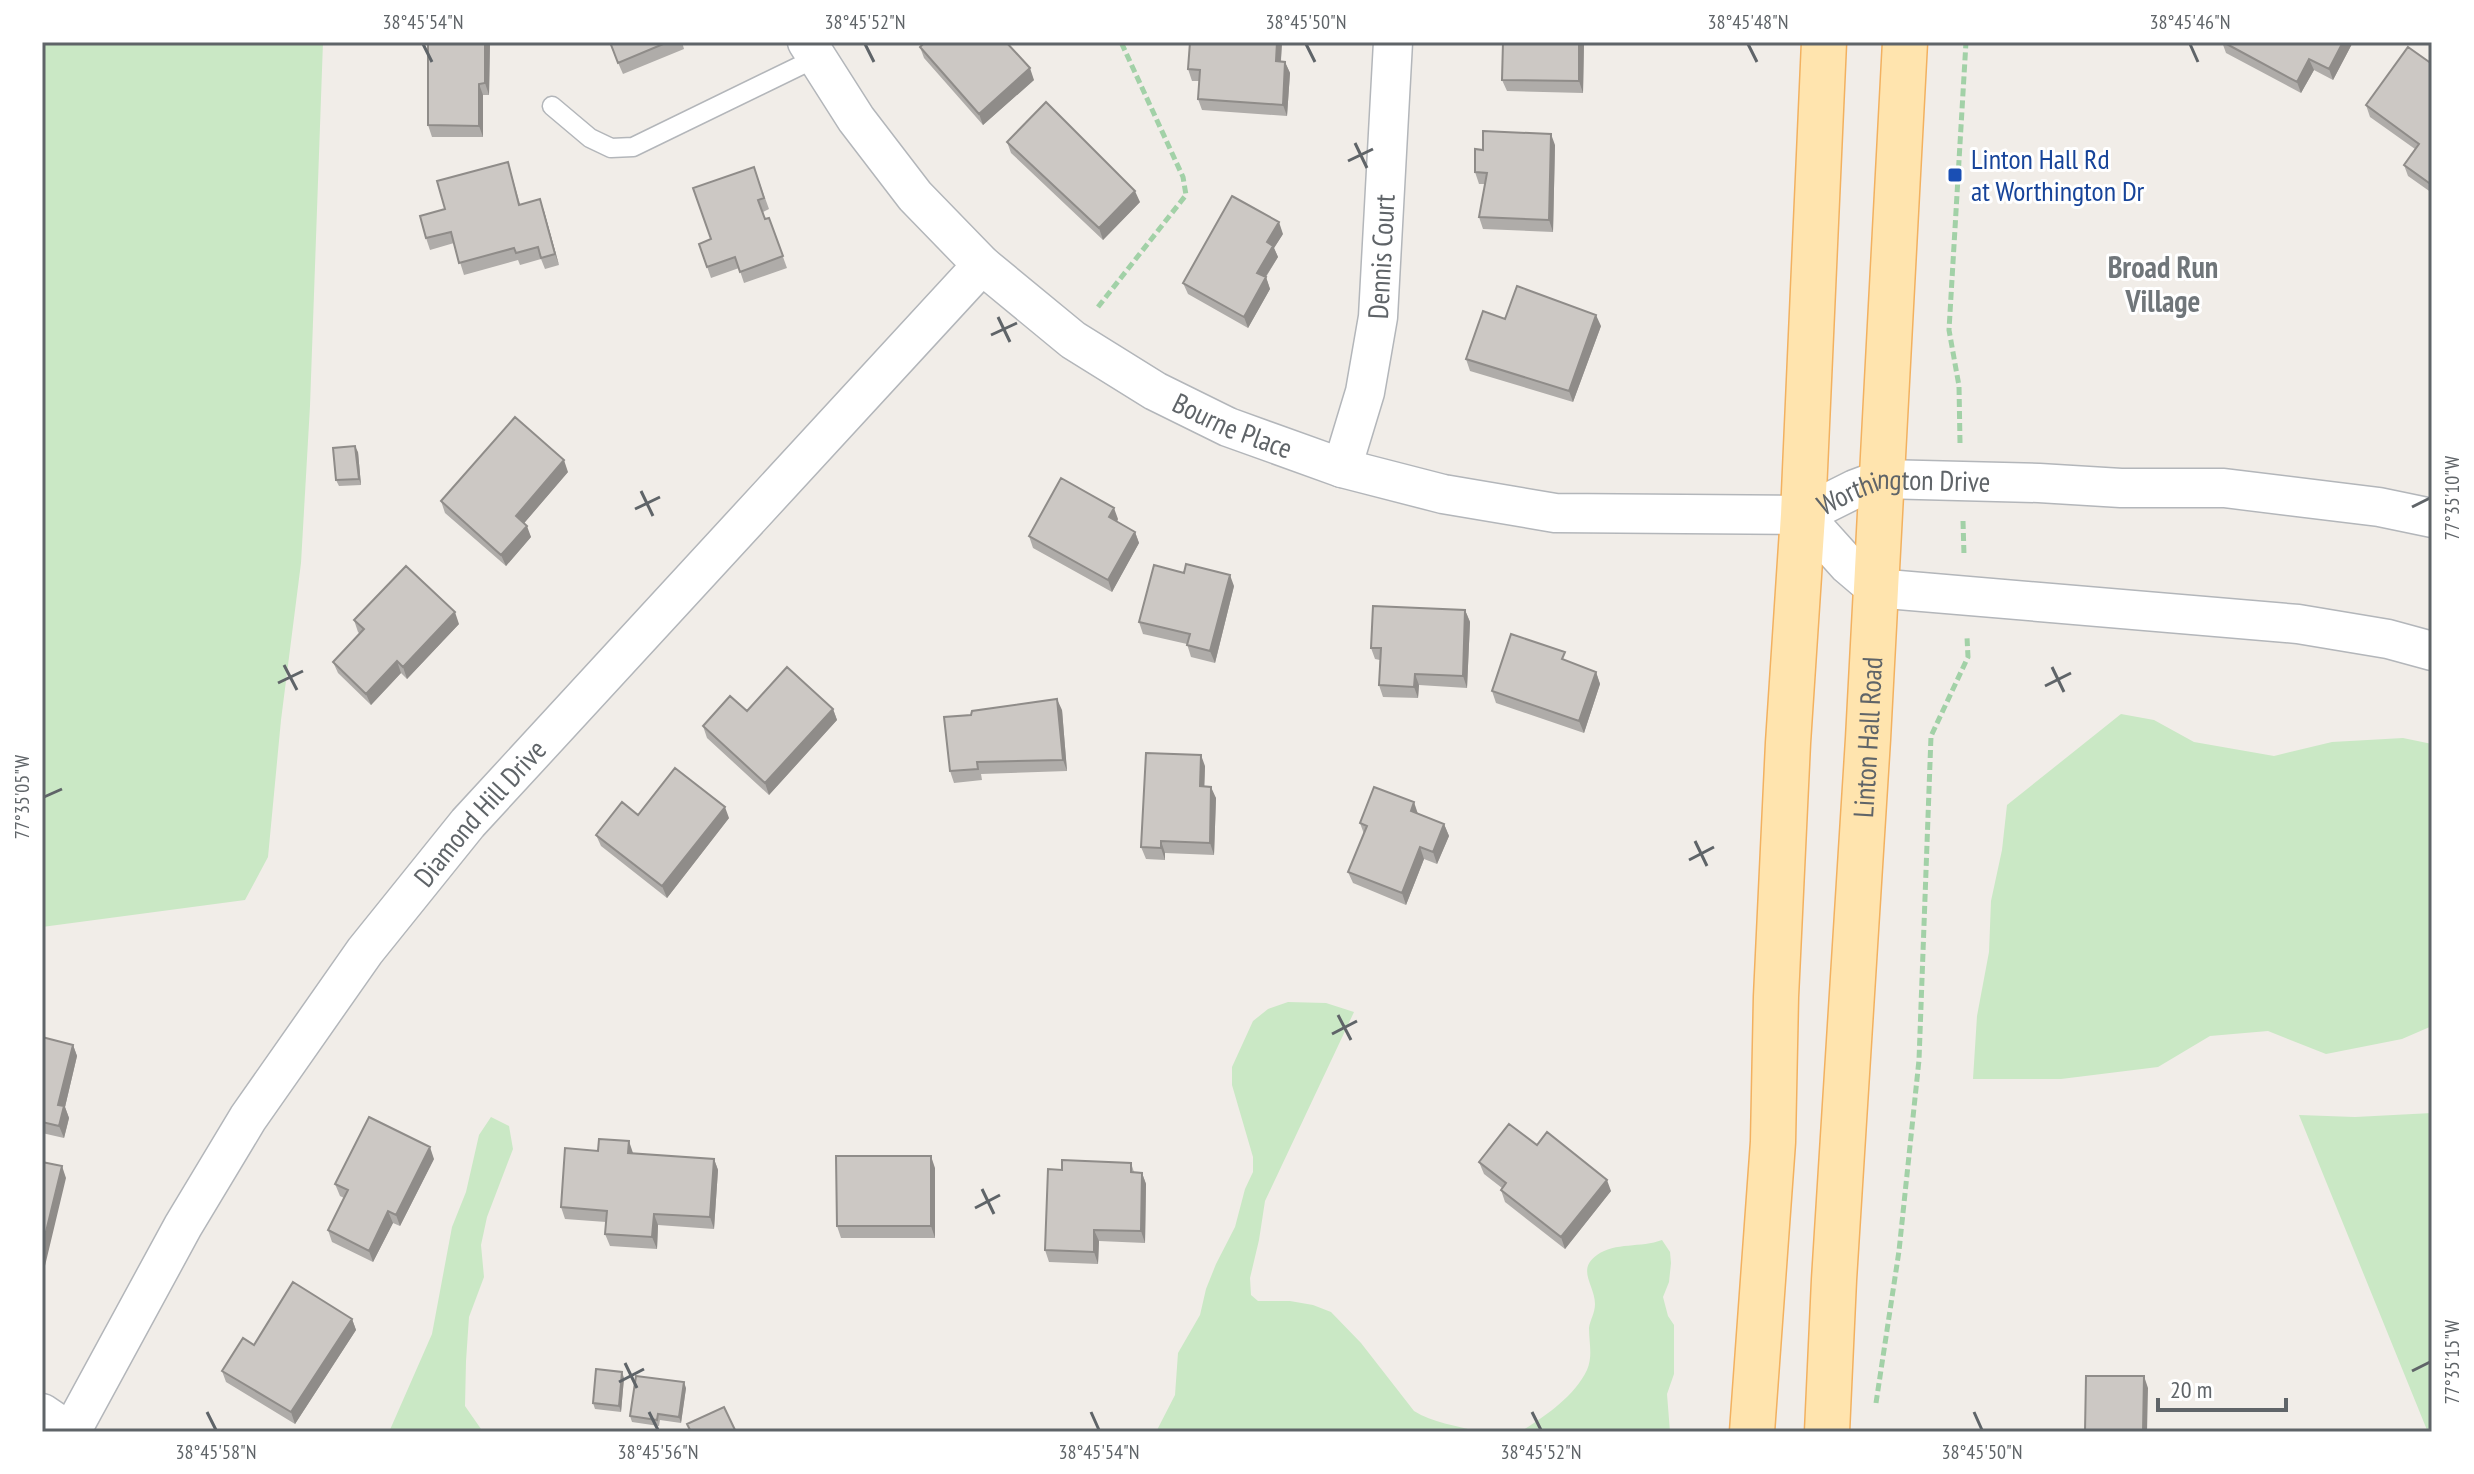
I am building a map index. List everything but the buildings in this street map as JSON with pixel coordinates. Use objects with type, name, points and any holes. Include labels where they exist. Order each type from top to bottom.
[{"type":"main road","points":[[1752,1432],[1773,1142],[1776,997],[1803,515],[1824,42]]},
{"type":"main road","name":"Linton Hall Road","points":[[1827,1432],[1905,42]]},
{"type":"street","name":"Dennis Court","points":[[1342,468],[1365,392],[1378,317],[1393,42]]},
{"type":"street","name":"Bourne Place","points":[[812,50],[856,119],[915,196],[982,265],[1073,340],[1155,391],[1228,427],[1342,468],[1443,494],[1555,513],[1803,515]]},
{"type":"street","name":"Diamond Hill Drive","points":[[71,1432],[199,1199],[248,1118],[365,951],[468,823],[982,265]]},
{"type":"street","name":"Worthington Drive","points":[[1875,588],[1848,565],[1803,515],[1882,479],[2121,488],[2224,488],[2379,507],[2432,518]]},
{"type":"street","points":[[1875,588],[2298,624],[2388,639],[2432,651]]},
{"type":"street","points":[[42,1413],[71,1432]]},
{"type":"lane","points":[[552,106],[590,138],[611,148],[633,147],[812,50]]},
{"type":"path","points":[[1073,340],[1186,195],[1183,177],[1121,42]]},
{"type":"path","points":[[1959,386],[1949,330],[1966,42]]},
{"type":"path","points":[[1874,1417],[1899,1251],[1919,1060],[1931,736],[1968,657]]},
{"type":"green space","points":[[42,42],[323,42],[301,563],[268,857],[245,900],[42,927]]},
{"type":"green space","points":[[2121,714],[2154,720],[2194,742],[2274,756],[2332,742],[2403,738],[2432,744],[2432,1026],[2402,1039],[2326,1054],[2268,1031],[2210,1036],[2158,1067],[2061,1079],[1973,1079],[1977,1016],[1989,952],[1991,901],[2002,850],[2007,805]]},
{"type":"green space","points":[[1288,1002],[1326,1003],[1354,1012],[1265,1201],[1250,1278],[1251,1295],[1258,1301],[1290,1301],[1331,1312],[1361,1343],[1414,1411],[1478,1432],[1156,1432],[1175,1395],[1178,1353],[1200,1315],[1206,1289],[1235,1227],[1253,1172],[1253,1157],[1232,1085],[1232,1067],[1253,1021],[1268,1009]]},
{"type":"green space","points":[[2432,1113],[2432,1425],[2427,1430],[2299,1115],[2355,1117]]},
{"type":"green space","points":[[491,1117],[509,1126],[513,1149],[487,1217],[481,1245],[484,1277],[469,1317],[465,1406],[481,1429],[488,1432],[389,1432],[432,1334],[452,1227],[466,1192],[479,1135]]},
{"type":"green space","points":[[1662,1240],[1670,1252],[1671,1263],[1669,1282],[1663,1297],[1674,1325],[1674,1374],[1667,1394],[1670,1432],[1520,1432],[1566,1398],[1587,1370],[1589,1328],[1595,1304],[1587,1272],[1591,1261],[1612,1248]]},
{"type":"place","name":"Linton Hall Rd at Worthington Dr","points":[[1955,175]]},
{"type":"district","name":"Broad Run Village","points":[[2163,285]]}]
